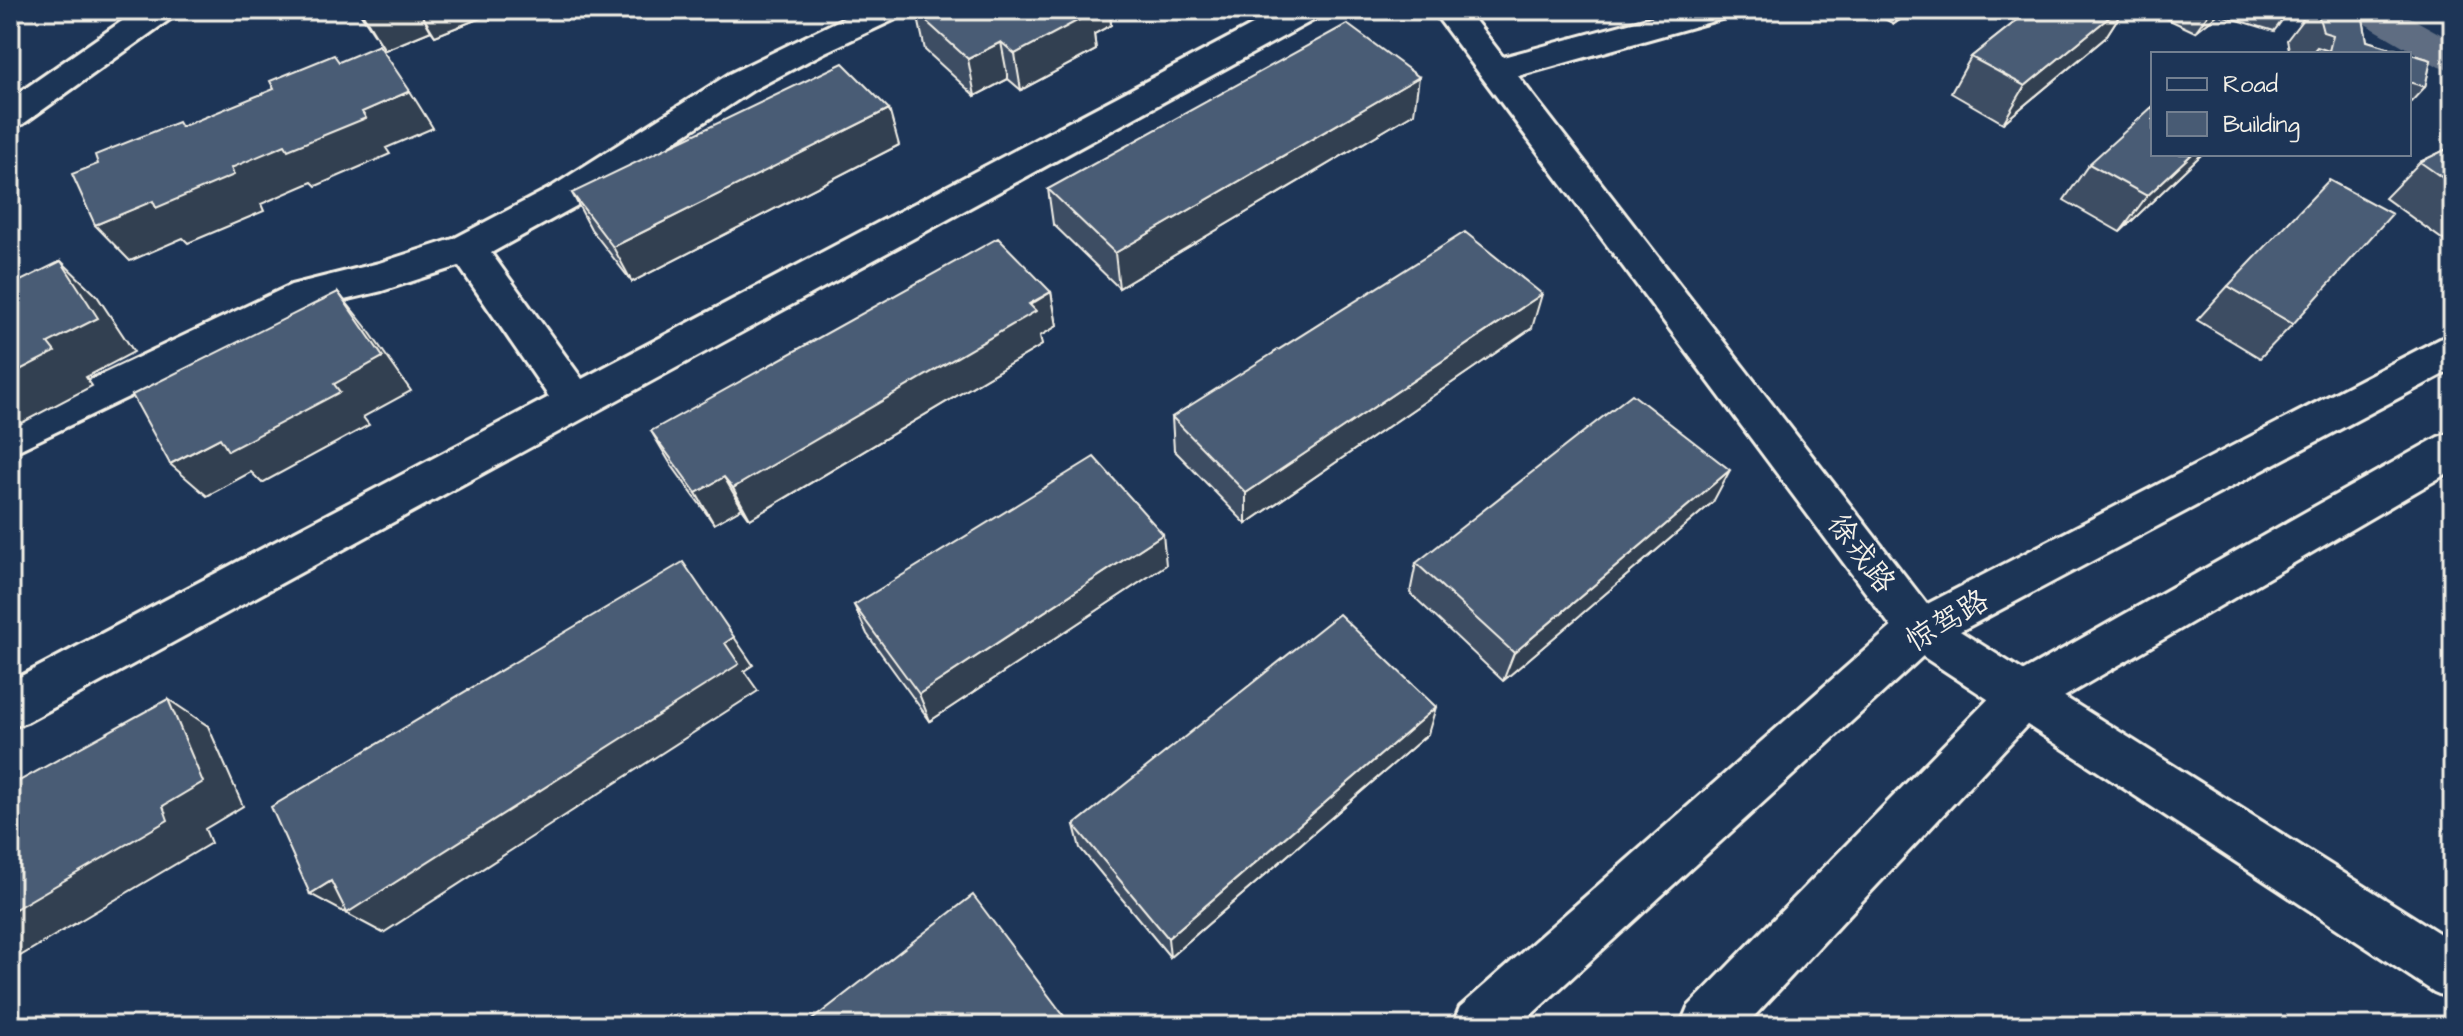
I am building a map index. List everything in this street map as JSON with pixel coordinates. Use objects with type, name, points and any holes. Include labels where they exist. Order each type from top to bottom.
[{"type":"street","points":[[10,116],[161,10]]},
{"type":"street","points":[[10,437],[305,295],[382,277],[467,249],[563,197],[741,82],[888,10]]},
{"type":"street","points":[[10,706],[1307,10]]},
{"type":"street","name":"徐戎路","points":[[1449,10],[1920,630],[2453,973]]},
{"type":"street","points":[[1495,71],[1716,10]]},
{"type":"street","points":[[467,249],[576,402]]},
{"type":"street","name":"惊驾路","points":[[1479,1026],[1920,630],[2453,350]]},
{"type":"street","points":[[1707,1026],[2023,696],[2453,449]]},
{"type":"building","points":[[923,10],[1088,10],[1092,13],[1015,54],[1001,42],[968,59],[917,13]]},
{"type":"building","points":[[2030,10],[2118,10],[2025,86],[1971,57]]},
{"type":"building","points":[[2317,10],[2362,13],[2367,41],[2404,52],[2313,52],[2317,47],[2329,51],[2333,35],[2323,32]]},
{"type":"building","points":[[1347,24],[1419,77],[1115,253],[1048,189]]},
{"type":"building","points":[[379,45],[410,91],[362,112],[366,118],[288,150],[285,145],[231,168],[234,175],[156,208],[153,201],[95,225],[72,174],[98,164],[95,155],[178,122],[181,127],[274,89],[270,81],[334,55],[339,62]]},
{"type":"building","points":[[2411,54],[2431,60],[2425,87],[2411,83]]},
{"type":"building","points":[[843,63],[889,109],[613,247],[572,193]]},
{"type":"building","points":[[2151,108],[2151,156],[2190,156],[2147,196],[2089,164]]},
{"type":"building","points":[[2453,146],[2453,185],[2420,162]]},
{"type":"building","points":[[2329,180],[2392,214],[2293,324],[2228,286]]},
{"type":"building","points":[[1465,232],[1542,294],[1246,493],[1172,417]]},
{"type":"building","points":[[998,238],[1051,292],[1029,304],[1036,311],[733,488],[724,477],[696,493],[651,431]]},
{"type":"building","points":[[61,261],[98,318],[48,343],[55,352],[10,375],[10,286]]},
{"type":"building","points":[[338,292],[383,357],[334,384],[340,392],[228,451],[220,438],[170,464],[132,395]]},
{"type":"building","points":[[1632,394],[1730,470],[1514,653],[1416,563]]},
{"type":"building","points":[[1094,457],[1163,534],[919,694],[854,605]]},
{"type":"building","points":[[683,562],[734,637],[725,643],[739,664],[347,913],[331,881],[310,894],[271,807]]},
{"type":"building","points":[[1339,614],[1436,707],[1168,938],[1074,825]]},
{"type":"building","points":[[168,699],[203,782],[163,806],[168,820],[10,912],[10,786]]},
{"type":"building","points":[[973,895],[1070,1024],[804,1026]]},
{"type":"waterway","points":[[2368,10],[2453,58]]}]
